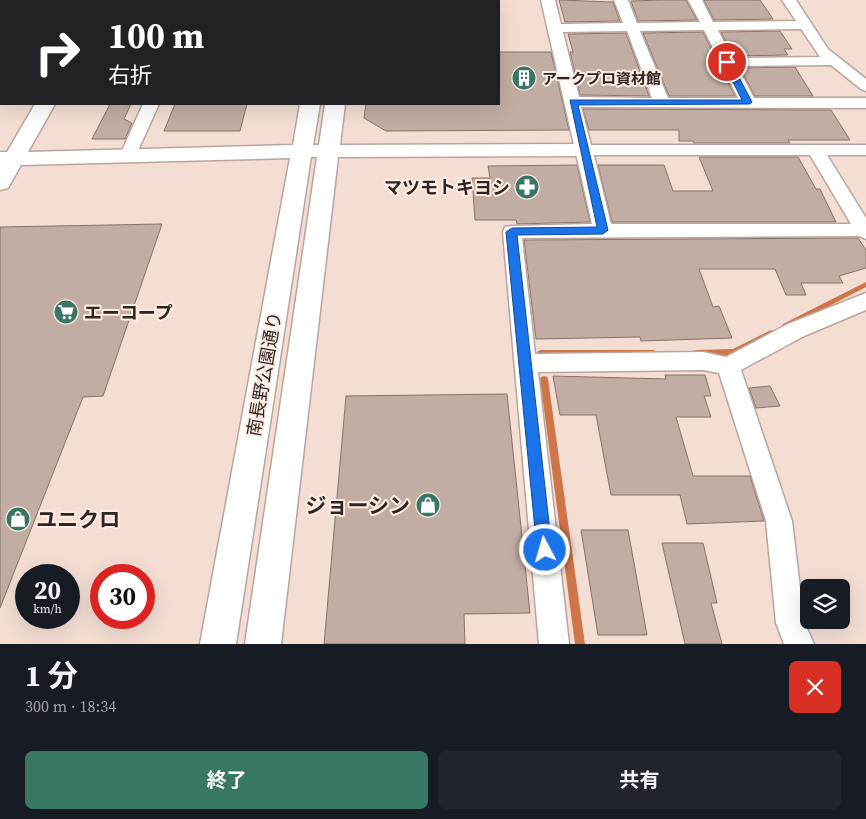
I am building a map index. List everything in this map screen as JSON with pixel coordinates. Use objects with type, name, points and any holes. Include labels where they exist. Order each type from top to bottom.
[{"type":"street","points":[[548,0],[603,230]]},
{"type":"street","points":[[621,0],[662,102]]},
{"type":"street","points":[[695,0],[748,102]]},
{"type":"street","points":[[789,0],[823,52],[866,86]]},
{"type":"street","points":[[554,28],[806,25]]},
{"type":"street","points":[[727,62],[833,61]]},
{"type":"street","points":[[573,102],[866,103]]},
{"type":"street","points":[[0,183],[7,158],[44,105]]},
{"type":"street","points":[[128,155],[150,105]]},
{"type":"street","name":"南長野公園通り","points":[[218,644],[310,105]]},
{"type":"street","name":"南長野公園通り","points":[[263,644],[335,105]]},
{"type":"street","points":[[815,150],[864,232]]},
{"type":"street","points":[[7,158],[302,151],[866,150]]},
{"type":"street","points":[[554,644],[512,232],[603,230],[864,232]]},
{"type":"street","points":[[526,363],[704,361],[728,366],[796,330],[866,301]]},
{"type":"street","points":[[728,366],[779,521],[790,623],[799,644]]},
{"type":"building","points":[[559,0],[613,2],[620,21],[565,22]]},
{"type":"building","points":[[686,0],[697,20],[638,21],[631,1]]},
{"type":"building","points":[[704,0],[760,0],[773,19],[714,20]]},
{"type":"building","points":[[780,31],[792,49],[784,49],[788,55],[733,56],[721,32]]},
{"type":"building","points":[[703,32],[735,96],[669,96],[643,33]]},
{"type":"building","points":[[626,33],[649,96],[580,95],[570,52],[573,52],[568,34]]},
{"type":"building","name":"アークプロ資材館","points":[[500,52],[551,52],[569,130],[386,131],[364,118],[366,105],[500,105]]},
{"type":"building","points":[[795,67],[813,96],[755,96],[740,68]]},
{"type":"building","points":[[109,105],[131,105],[124,119],[132,123],[125,139],[92,139]]},
{"type":"building","points":[[175,105],[247,105],[240,131],[164,131]]},
{"type":"building","points":[[583,109],[831,110],[850,140],[788,140],[790,143],[694,143],[693,141],[679,141],[679,130],[589,130]]},
{"type":"building","points":[[699,157],[798,157],[816,189],[820,189],[836,222],[612,222],[598,165],[664,165],[673,191],[713,191]]},
{"type":"building","name":"マツモトキヨシ","points":[[577,165],[590,222],[517,224],[516,220],[475,220],[472,178],[490,178],[488,166]]},
{"type":"building","name":"エーコープ","points":[[162,224],[103,396],[83,397],[17,564],[15,564],[15,570],[0,608],[0,227]]},
{"type":"building","points":[[858,238],[866,250],[866,268],[839,276],[843,283],[801,283],[806,295],[786,295],[775,269],[699,269],[713,307],[719,306],[732,338],[641,341],[640,337],[536,339],[524,240]]},
{"type":"building","points":[[665,375],[705,375],[711,396],[704,396],[711,417],[676,417],[693,476],[750,476],[764,521],[687,524],[680,495],[611,495],[596,415],[560,415],[553,376],[666,379]]},
{"type":"building","points":[[770,386],[780,406],[756,408],[749,388]]},
{"type":"building","name":"ジョーシン","points":[[507,394],[530,613],[464,614],[465,644],[324,644],[346,396]]},
{"type":"building","points":[[581,530],[628,530],[647,635],[598,635]]},
{"type":"building","points":[[662,543],[703,543],[717,603],[711,603],[722,644],[685,644]]},
{"type":"waterway","points":[[785,326],[866,284]]},
{"type":"waterway","points":[[696,353],[734,352],[771,333]]},
{"type":"waterway","points":[[541,353],[653,353]]},
{"type":"waterway","points":[[544,379],[580,644]]},
{"type":"place","name":"アークプロ資材館","points":[[524,78]]},
{"type":"place","name":"マツモトキヨシ","points":[[527,187]]},
{"type":"place","name":"エーコープ","points":[[66,312]]},
{"type":"place","name":"ジョーシン","points":[[428,505]]},
{"type":"place","name":"ユニクロ","points":[[18,519]]},
{"type":"route","points":[[545,550],[512,232],[603,230],[573,102],[748,102],[727,62]]}]
